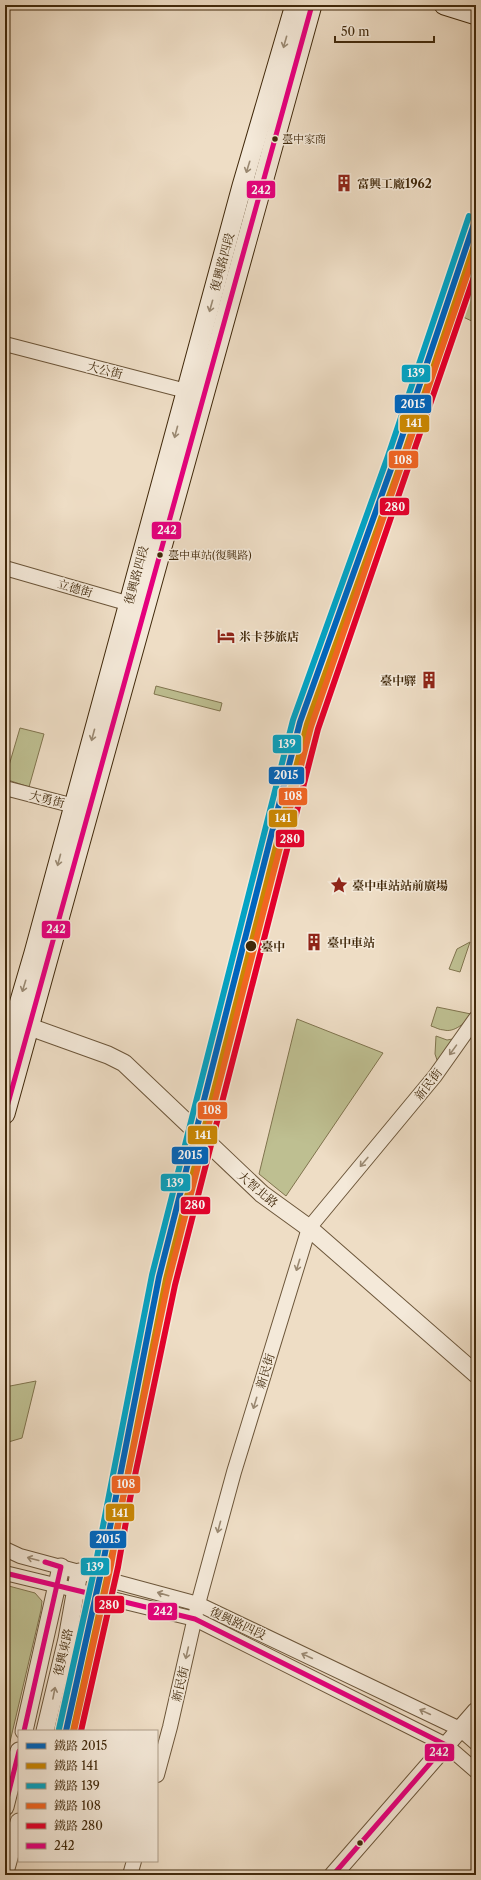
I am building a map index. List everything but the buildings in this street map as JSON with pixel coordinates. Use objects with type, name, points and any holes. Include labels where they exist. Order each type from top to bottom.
[{"type":"main road","name":"復興路四段","points":[[196,393],[242,186],[295,5]]},
{"type":"main road","name":"復興路四段","points":[[5,1052],[16,1021],[81,808],[196,393],[312,5]]},
{"type":"main road","points":[[444,5],[476,15]]},
{"type":"main road","name":"復興路四段","points":[[5,1114],[16,1021]]},
{"type":"street","name":"大公街","points":[[5,344],[196,393]]},
{"type":"street","name":"立德街","points":[[5,568],[137,606]]},
{"type":"street","name":"大勇街","points":[[5,788],[81,808]]},
{"type":"street","name":"新民街","points":[[158,1771],[196,1619],[198,1604],[234,1472],[309,1228],[430,1082],[476,1018]]},
{"type":"street","name":"大智北路","points":[[16,1021],[108,1055],[124,1063],[262,1194],[309,1228],[476,1374]]},
{"type":"street","name":"復興路四段","points":[[5,1549],[20,1556],[198,1604],[460,1729],[476,1743]]},
{"type":"street","name":"復興東路","points":[[24,1730],[61,1567]]},
{"type":"street","name":"復興路四段","points":[[5,1572],[196,1619],[446,1745],[476,1771]]},
{"type":"street","name":"復興東路","points":[[45,1730],[66,1639],[79,1572]]},
{"type":"street","points":[[333,1875],[476,1711]]},
{"type":"street","points":[[5,1807],[7,1792],[18,1754]]},
{"type":"street","points":[[6,1868],[18,1826]]},
{"type":"street","points":[[130,1875],[134,1862]]},
{"type":"green space","points":[[476,277],[476,323],[461,316]]},
{"type":"green space","points":[[156,686],[222,703],[220,711],[154,694]]},
{"type":"green space","points":[[20,728],[44,734],[29,787],[5,779]]},
{"type":"green space","points":[[470,942],[460,972],[449,969],[457,949]]},
{"type":"green space","points":[[437,1007],[471,1014],[456,1028],[448,1031],[440,1030],[431,1026]]},
{"type":"green space","points":[[297,1019],[383,1053],[286,1196],[259,1174]]},
{"type":"green space","points":[[436,1036],[447,1040],[458,1038],[438,1063],[435,1054]]},
{"type":"green space","points":[[36,1381],[22,1438],[5,1443],[5,1387]]},
{"type":"green space","points":[[5,1585],[35,1593],[42,1601],[5,1763]]},
{"type":"rail line","name":"139","points":[[59,1729],[96,1562],[152,1275],[293,720],[388,456],[469,216]]},
{"type":"rail line","name":"2015","points":[[66,1730],[103,1563],[159,1277],[300,722],[395,458],[476,218]]},
{"type":"rail line","name":"141","points":[[73,1730],[110,1564],[166,1279],[307,724],[402,460],[476,240]]},
{"type":"rail line","name":"108","points":[[74,1730],[111,1565],[123,1498],[168,1283],[311,727],[476,250]]},
{"type":"rail line","name":"280","points":[[81,1730],[118,1567],[130,1499],[175,1285],[318,729],[476,271]]},
{"type":"transit line","name":"242","points":[[5,1114],[312,5]]},
{"type":"transit line","name":"242","points":[[24,1730],[61,1567],[45,1562]]},
{"type":"transit line","name":"242","points":[[5,1573],[195,1619],[446,1745],[333,1875]]},
{"type":"transit line","name":"242","points":[[5,1807],[18,1755]]},
{"type":"place","name":"臺中家商","points":[[275,139]]},
{"type":"place","name":"富興工廠1962","points":[[344,183]]},
{"type":"place","name":"臺中車站(復興路)","points":[[160,555]]},
{"type":"place","name":"米卡莎旅店","points":[[226,636]]},
{"type":"place","name":"臺中驛","points":[[429,680]]},
{"type":"place","name":"臺中車站站前廣場","points":[[339,885]]},
{"type":"place","name":"臺中車站","points":[[314,942]]},
{"type":"place","name":"臺中","points":[[251,946]]}]
